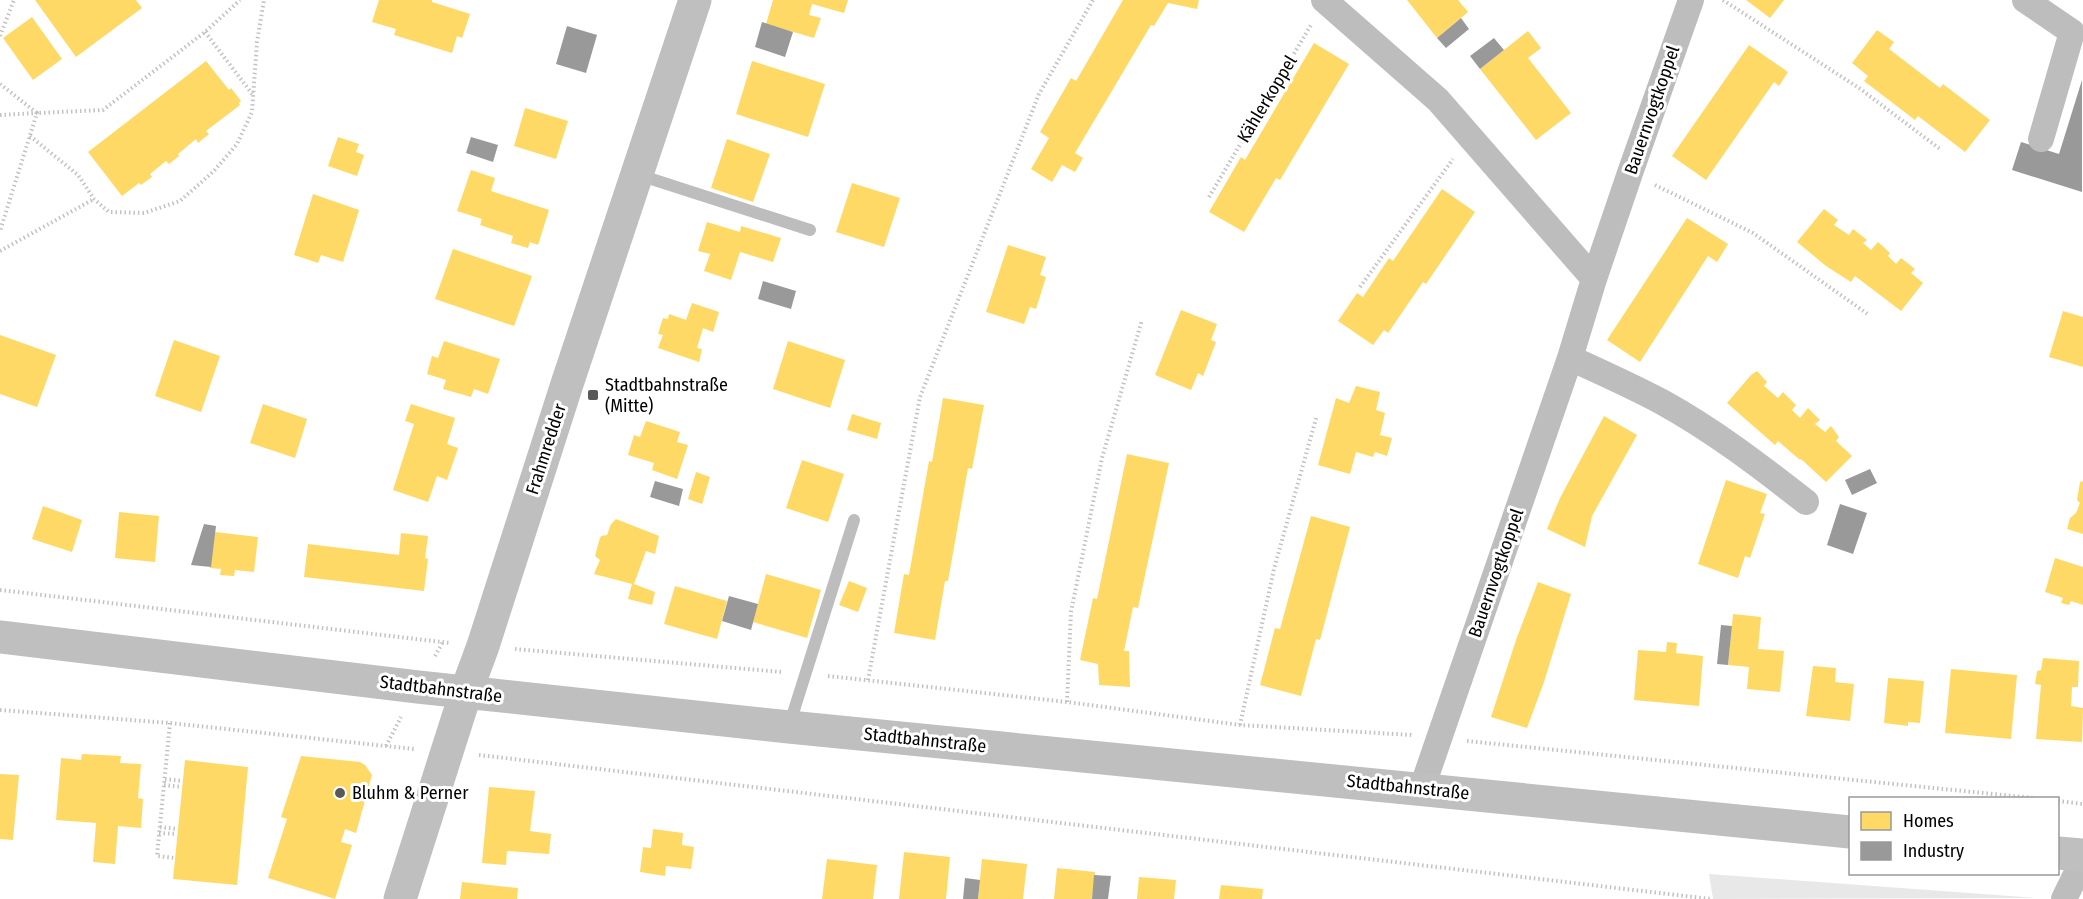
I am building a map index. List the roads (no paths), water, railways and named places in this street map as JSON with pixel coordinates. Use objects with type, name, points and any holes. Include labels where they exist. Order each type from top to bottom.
[{"type":"street","name":"Frahmredder","points":[[400,899],[446,752],[483,646],[567,384],[639,175],[695,0]]},
{"type":"street","points":[[1324,0],[1438,100],[1594,279]]},
{"type":"street","name":"Bauernvogtkoppel","points":[[1422,788],[1570,358],[1630,173],[1691,0]]},
{"type":"street","points":[[2025,0],[2072,32],[2041,139]]},
{"type":"street","points":[[1570,358],[1688,417],[1763,468],[1806,502]]},
{"type":"street","name":"Stadtbahnstraße","points":[[0,637],[466,692],[789,727],[1849,832]]},
{"type":"street","points":[[2059,852],[2083,855]]},
{"type":"street","points":[[2064,899],[2083,860]]},
{"type":"lane","points":[[639,175],[810,230]]},
{"type":"lane","points":[[789,727],[854,520]]},
{"type":"place","name":"Stadtbahnstraße (Mitte)","points":[[593,395]]},
{"type":"place","name":"Bluhm & Perner","points":[[340,793]]}]
